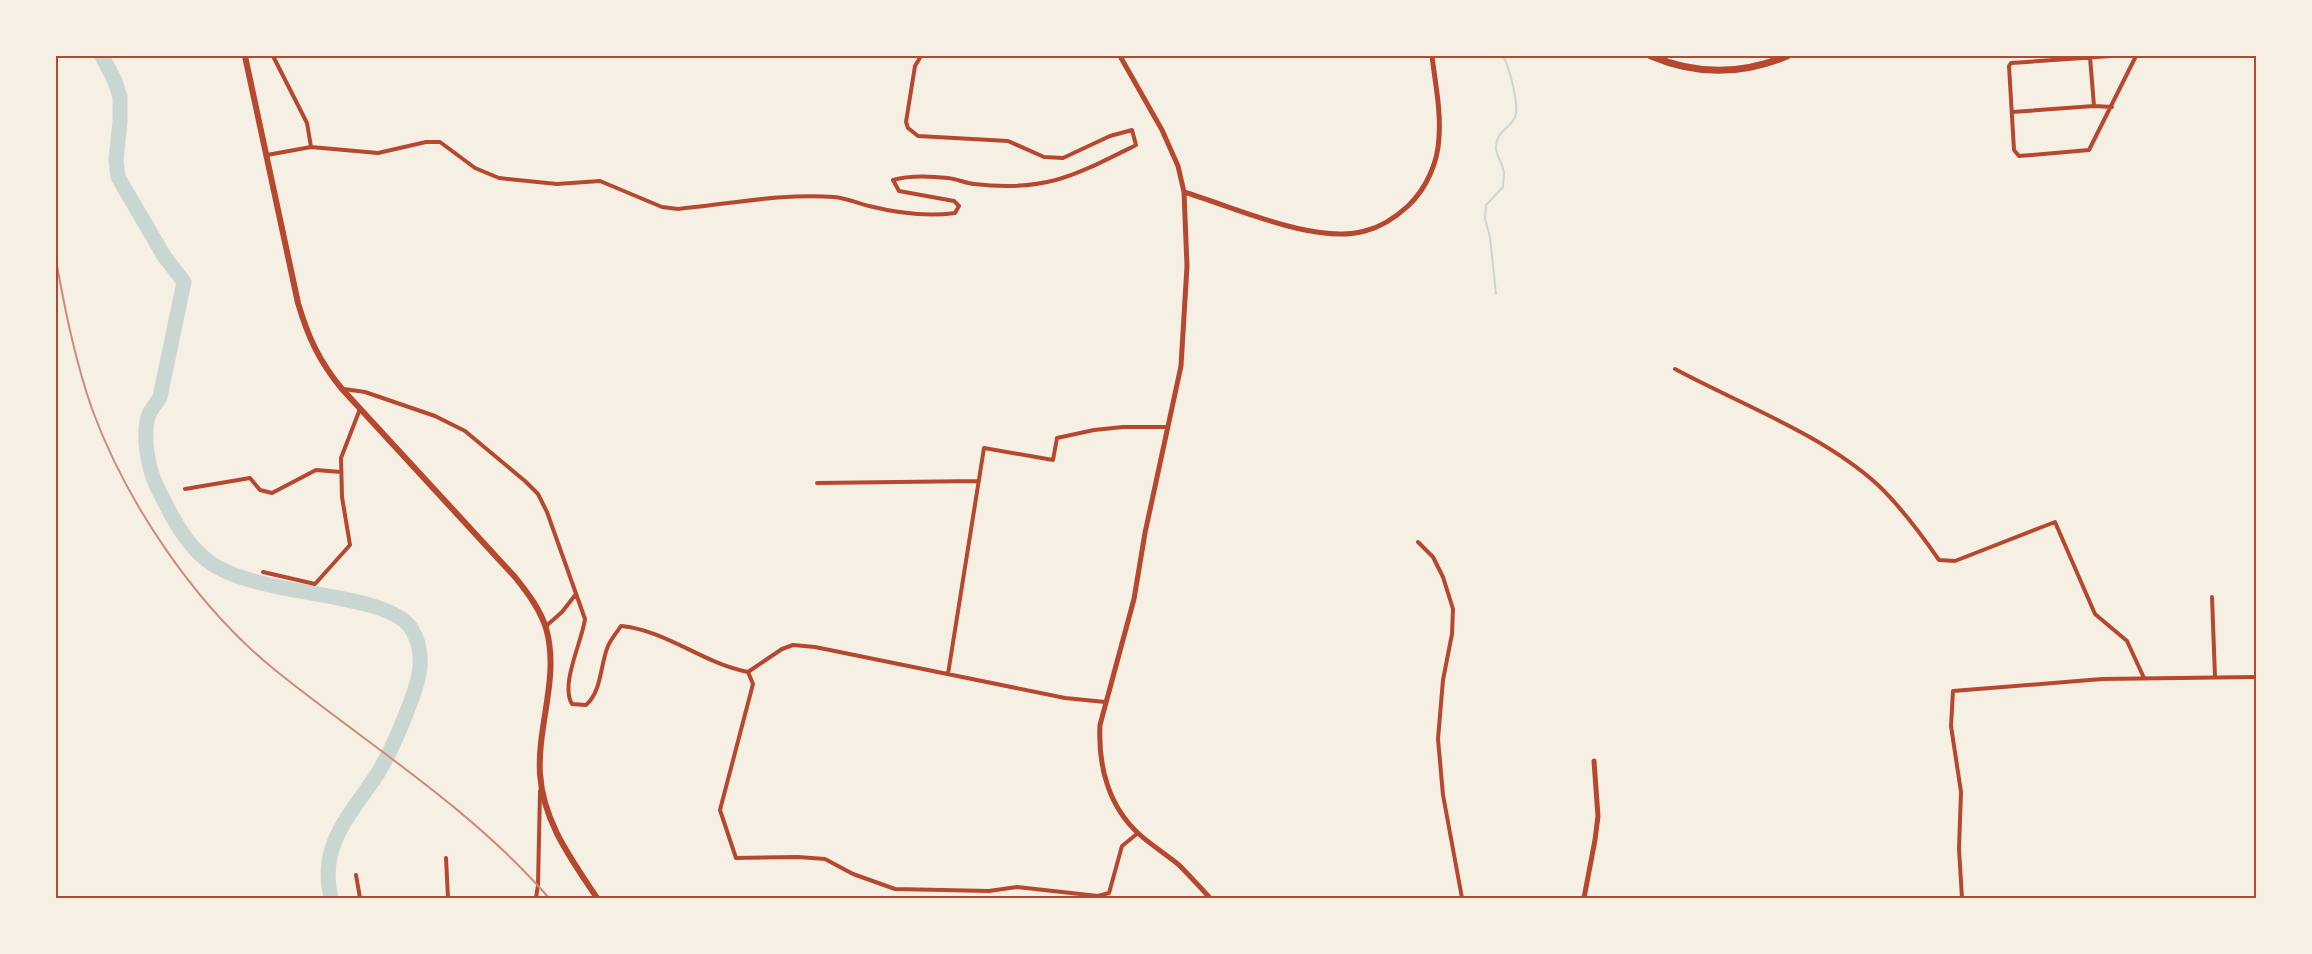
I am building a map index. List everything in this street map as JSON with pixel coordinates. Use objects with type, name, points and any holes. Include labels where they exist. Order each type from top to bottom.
[{"type":"highway","points":[[1651,56],[1679,66],[1707,71],[1736,70],[1768,64],[1787,56]]},
{"type":"main road","points":[[245,56],[298,303],[307,334],[325,368],[342,389],[515,577],[533,601],[545,627],[551,678],[541,740],[540,775],[547,812],[559,839],[597,898]]},
{"type":"street","points":[[273,56],[307,123],[311,147]]},
{"type":"street","points":[[267,155],[311,147],[378,153],[426,142],[440,142],[475,168],[499,178],[557,184],[600,181],[626,194],[670,208],[803,196],[835,197],[886,211],[944,214],[955,213],[959,206],[954,201],[899,191],[893,180],[905,177],[948,178],[973,184],[1024,187],[1046,184],[1070,177],[1136,145],[1132,130],[1110,136],[1063,158],[1044,157],[1008,141],[918,136],[908,128],[906,122],[915,66],[921,56]]},
{"type":"street","points":[[1120,56],[1173,151],[1185,192],[1187,266],[1181,366],[1131,609],[1105,702],[1099,735],[1102,770],[1123,816],[1138,833],[1177,863],[1210,898]]},
{"type":"street","points":[[1185,192],[1286,225],[1316,232],[1343,234],[1365,231],[1385,224],[1415,199],[1435,164],[1439,137],[1432,56]]},
{"type":"street","points":[[2111,56],[2011,63],[2009,66],[2014,150],[2019,156],[2090,150],[2136,56]]},
{"type":"street","points":[[2090,57],[2094,106]]},
{"type":"street","points":[[2012,112],[2112,106]]},
{"type":"street","points":[[1675,369],[1800,433],[1850,463],[1878,486],[1921,533],[1939,560],[1955,561],[2055,522],[2095,614],[2127,641],[2144,678]]},
{"type":"street","points":[[342,389],[365,392],[435,416],[466,431],[538,494],[547,512],[585,619],[583,635],[568,683],[567,696],[572,704],[586,705],[591,701],[599,681],[607,647],[621,626],[639,627],[721,664],[748,672]]},
{"type":"street","points":[[263,572],[315,584],[350,545],[342,497],[341,458],[360,409]]},
{"type":"street","points":[[948,674],[984,448],[1053,460],[1058,438],[1094,430],[1123,427],[1169,427]]},
{"type":"street","points":[[185,489],[250,478],[260,490],[272,493],[316,470],[341,472]]},
{"type":"street","points":[[817,483],[979,481]]},
{"type":"street","points":[[1418,542],[1433,557],[1443,577],[1453,609],[1452,634],[1443,680],[1438,739],[1443,795],[1462,898]]},
{"type":"street","points":[[545,627],[562,612],[576,594]]},
{"type":"street","points":[[2212,597],[2215,677]]},
{"type":"street","points":[[748,672],[782,649],[793,645],[815,647],[1065,698],[1105,702]]},
{"type":"street","points":[[748,672],[753,684],[720,810],[736,858],[825,859],[853,874],[895,889],[989,891],[1017,887],[1098,896],[1109,893],[1122,846],[1138,833]]},
{"type":"street","points":[[1962,898],[1959,849],[1961,792],[1951,726],[1953,691],[2102,679],[2256,677]]},
{"type":"street","points":[[1584,898],[1598,816],[1594,761]]},
{"type":"street","points":[[536,898],[540,775]]},
{"type":"street","points":[[446,858],[448,898]]},
{"type":"street","points":[[356,875],[360,898]]},
{"type":"waterway","points":[[102,56],[115,81],[120,97],[116,160],[118,177],[164,256],[184,282],[160,397],[150,412],[146,429],[151,470],[167,507],[178,527],[199,554],[229,573],[256,582],[375,607],[397,616],[411,628],[418,642],[420,652],[418,678],[396,739],[376,776],[347,818],[333,847],[328,879],[331,898]]},
{"type":"waterway","points":[[1496,294],[1490,237],[1485,219],[1486,205],[1503,187],[1504,173],[1496,146],[1501,134],[1516,114],[1511,78],[1503,56]]},
{"type":"railway","points":[[56,260],[80,372],[107,445],[144,516],[192,584],[218,616],[275,670],[452,806],[519,865],[549,898]]}]
